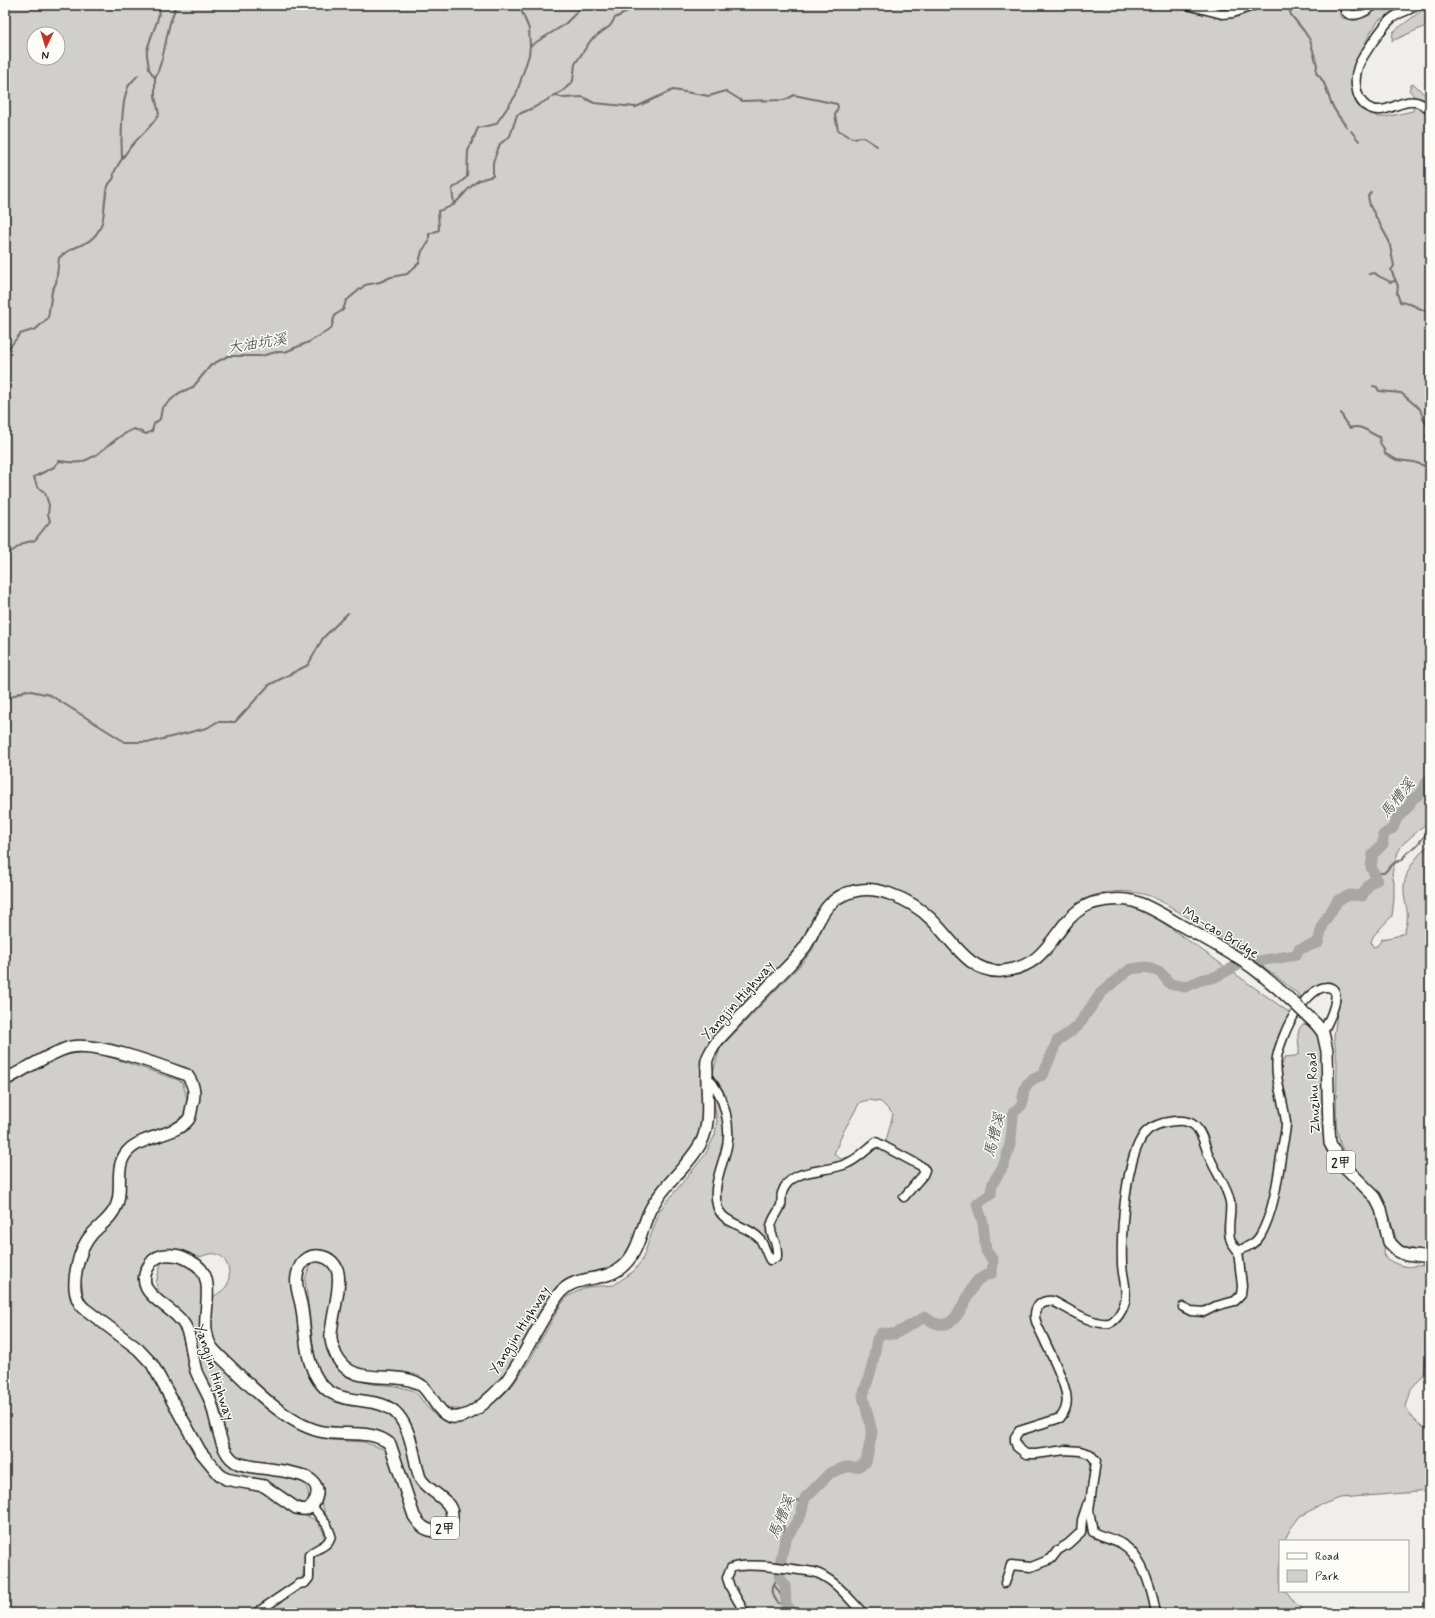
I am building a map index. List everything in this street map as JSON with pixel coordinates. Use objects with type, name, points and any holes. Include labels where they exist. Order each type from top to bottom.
[{"type":"main road","name":"Yangjin Highway","points":[[312,1506],[317,1493],[315,1485],[304,1476],[241,1466],[227,1456],[220,1438],[216,1415],[196,1371],[187,1328],[181,1319],[170,1308],[150,1296],[145,1286],[144,1278],[152,1262],[160,1256],[180,1256],[200,1267],[205,1274],[208,1287],[205,1333],[208,1342],[254,1391],[306,1427],[329,1433],[369,1435],[385,1440],[390,1444],[414,1516],[418,1523],[428,1530],[438,1532],[450,1523],[452,1517],[451,1511],[446,1503],[420,1478],[408,1433],[397,1414],[383,1406],[335,1394],[324,1387],[317,1378],[308,1354],[301,1303],[296,1284],[300,1265],[311,1256],[316,1255],[328,1259],[337,1269],[338,1285],[330,1338],[338,1360],[345,1367],[354,1373],[365,1376],[414,1382],[422,1386],[434,1400],[440,1411],[445,1415],[454,1418],[468,1414],[485,1402],[510,1377],[546,1313],[563,1289],[577,1281],[600,1278],[612,1274],[624,1265],[639,1242],[650,1210],[691,1158],[702,1141],[707,1125],[707,1061],[718,1040],[805,947],[828,906],[842,894],[862,889],[875,890],[907,901],[931,919],[969,960],[990,970],[1001,971],[1021,968],[1039,957],[1071,916],[1086,905],[1093,903]]},
{"type":"main road","name":"Ma-cao Bridge","points":[[1093,903],[1109,900],[1131,901],[1141,904],[1171,920],[1253,968],[1286,996],[1320,1029]]},
{"type":"main road","name":"Zhuzihu Road","points":[[1320,1029],[1327,1051],[1330,1143],[1334,1152],[1342,1163],[1375,1197],[1390,1242],[1398,1251],[1406,1255],[1430,1258]]},
{"type":"main road","points":[[5,1080],[58,1052],[71,1047],[91,1046],[112,1051],[187,1075],[190,1079],[195,1091],[189,1119],[177,1128],[133,1146],[122,1158],[118,1202],[116,1208],[82,1247],[78,1260],[75,1281],[78,1302],[138,1349],[152,1364],[200,1451],[219,1474],[226,1479],[264,1486],[296,1508],[302,1510],[312,1506]]},
{"type":"street","points":[[1188,5],[1222,14],[1255,5]]},
{"type":"street","points":[[1346,5],[1345,11],[1347,14],[1353,15],[1368,11],[1374,5]]},
{"type":"street","points":[[1417,5],[1398,14],[1390,20],[1364,56],[1358,66],[1358,96],[1360,102],[1372,109],[1386,110],[1406,102],[1416,102],[1430,109]]},
{"type":"street","points":[[1238,1251],[1254,1244],[1260,1235],[1275,1194],[1286,1125],[1276,1071],[1277,1056],[1291,1019],[1303,1003],[1319,989],[1323,987],[1330,988],[1334,990],[1336,994],[1335,1003],[1320,1029]]},
{"type":"street","points":[[707,1077],[714,1084],[724,1107],[728,1132],[726,1153],[717,1177],[717,1205],[720,1212],[727,1220],[744,1227],[759,1239],[770,1260],[777,1257],[771,1227],[774,1215],[780,1206],[782,1192],[793,1177],[803,1173],[848,1164],[862,1155],[876,1142],[921,1166],[925,1170],[923,1175],[904,1197]]},
{"type":"street","points":[[1156,1613],[1153,1596],[1145,1574],[1136,1558],[1123,1544],[1093,1532],[1089,1510],[1096,1461],[1090,1454],[1080,1451],[1065,1450],[1026,1454],[1017,1447],[1014,1441],[1019,1431],[1060,1418],[1066,1407],[1067,1396],[1064,1385],[1039,1329],[1035,1316],[1037,1308],[1041,1303],[1053,1301],[1092,1322],[1109,1323],[1120,1313],[1125,1302],[1122,1264],[1123,1229],[1131,1167],[1135,1150],[1144,1134],[1150,1128],[1172,1121],[1190,1122],[1195,1126],[1199,1132],[1210,1160],[1227,1191],[1230,1204],[1231,1242],[1238,1251],[1242,1286],[1241,1295],[1235,1301],[1216,1306],[1204,1312],[1191,1311],[1183,1308]]},
{"type":"street","points":[[1005,1583],[1011,1565],[1031,1567],[1051,1559],[1058,1550],[1068,1544],[1081,1532],[1082,1520],[1090,1495]]},
{"type":"street","points":[[256,1613],[299,1584],[305,1583],[309,1578],[309,1555],[315,1549],[324,1546],[329,1542],[331,1535],[327,1525],[312,1506]]},
{"type":"street","points":[[745,1613],[730,1587],[727,1578],[731,1568],[735,1566],[747,1565],[814,1572],[833,1581],[863,1613]]},
{"type":"green space","points":[[5,5],[1342,5],[1340,12],[1341,18],[1356,20],[1367,16],[1383,5],[1409,5],[1379,20],[1369,35],[1353,72],[1352,89],[1355,101],[1360,109],[1379,117],[1413,111],[1414,96],[1409,90],[1411,85],[1414,84],[1425,95],[1430,93],[1430,820],[1403,844],[1398,852],[1392,873],[1394,883],[1394,899],[1392,916],[1374,935],[1371,941],[1374,947],[1378,945],[1382,939],[1404,933],[1407,919],[1404,893],[1405,879],[1413,862],[1430,843],[1430,1254],[1405,1247],[1397,1241],[1389,1215],[1378,1192],[1349,1162],[1340,1144],[1336,1124],[1337,1063],[1334,1036],[1340,993],[1337,986],[1333,983],[1328,982],[1318,986],[1304,998],[1301,997],[1259,963],[1229,942],[1162,902],[1150,896],[1133,892],[1107,892],[1082,900],[1073,907],[1035,952],[1015,963],[991,964],[976,960],[901,894],[839,892],[802,946],[711,1045],[705,1116],[699,1140],[629,1254],[612,1271],[567,1282],[501,1384],[465,1410],[444,1406],[436,1399],[424,1383],[356,1369],[347,1362],[339,1352],[335,1338],[339,1263],[334,1255],[321,1250],[310,1250],[302,1258],[295,1271],[319,1383],[395,1416],[403,1431],[414,1473],[447,1513],[446,1520],[440,1526],[426,1522],[418,1515],[389,1439],[319,1426],[308,1422],[277,1402],[232,1364],[210,1338],[211,1300],[227,1286],[229,1278],[228,1267],[220,1255],[210,1254],[191,1257],[170,1252],[142,1276],[176,1317],[205,1394],[220,1451],[303,1482],[308,1490],[309,1502],[303,1506],[287,1498],[277,1488],[257,1479],[223,1474],[204,1449],[156,1365],[88,1305],[83,1294],[81,1278],[83,1261],[95,1236],[112,1219],[123,1172],[130,1153],[192,1122],[193,1077],[91,1044],[5,1077]]},
{"type":"green space","points":[[1429,5],[1430,24],[1392,41],[1393,32]]},
{"type":"green space","points":[[864,891],[887,897],[913,912],[928,925],[958,959],[976,969],[1018,973],[1037,965],[1050,955],[1076,920],[1089,911],[1107,906],[1125,905],[1138,908],[1149,913],[1290,1013],[1279,1065],[1282,1065],[1285,1057],[1299,1054],[1298,1034],[1300,1027],[1303,1024],[1306,1024],[1314,1029],[1318,1038],[1324,1068],[1326,1150],[1333,1160],[1375,1202],[1385,1235],[1385,1258],[1402,1266],[1430,1265],[1430,1331],[1428,1332],[1425,1341],[1426,1355],[1424,1374],[1411,1390],[1406,1407],[1410,1415],[1416,1421],[1430,1431],[1430,1491],[1340,1498],[1321,1505],[1300,1516],[1285,1540],[1279,1540],[1279,1592],[1287,1592],[1295,1603],[1309,1613],[262,1613],[308,1584],[309,1571],[312,1561],[318,1553],[329,1546],[329,1524],[321,1502],[323,1488],[320,1481],[314,1474],[303,1470],[245,1463],[232,1454],[202,1376],[192,1340],[158,1290],[156,1283],[161,1263],[170,1258],[195,1267],[205,1285],[203,1323],[241,1384],[258,1400],[303,1430],[315,1436],[331,1440],[364,1442],[386,1450],[429,1535],[436,1539],[449,1537],[454,1529],[458,1517],[456,1507],[425,1479],[405,1420],[334,1391],[322,1379],[315,1361],[305,1279],[310,1266],[313,1262],[317,1261],[328,1264],[334,1269],[329,1336],[354,1378],[372,1384],[396,1386],[412,1390],[434,1414],[446,1421],[463,1422],[470,1420],[500,1398],[512,1386],[528,1363],[560,1306],[568,1296],[587,1287],[614,1285],[634,1271],[642,1260],[660,1210],[705,1155],[715,1135],[717,1120],[713,1099],[713,1072],[720,1048],[803,962],[813,949],[824,923],[832,909],[847,897]],"holes":[[[869,1100],[881,1102],[893,1114],[886,1141],[876,1139],[868,1142],[854,1155],[841,1159],[834,1154],[842,1134],[860,1102]]]},
{"type":"green space","points":[[84,1052],[101,1054],[178,1080],[182,1082],[187,1101],[184,1115],[179,1120],[165,1129],[124,1147],[121,1150],[116,1197],[110,1209],[87,1234],[76,1298],[140,1353],[213,1472],[274,1496],[289,1510],[314,1519],[324,1533],[322,1544],[306,1558],[302,1580],[256,1611],[250,1613],[5,1613],[5,1086],[61,1056]]},
{"type":"green space","points":[[1354,1607],[1360,1613],[1339,1613],[1347,1608]]},
{"type":"waterway","name":"大油坑溪","points":[[5,353],[20,334],[36,329],[48,318],[52,291],[56,283],[59,258],[69,250],[86,243],[96,234],[102,223],[107,189],[114,178],[114,173],[117,167],[136,140],[152,124],[159,114],[155,96],[155,78],[149,69],[147,53],[148,45],[157,21],[159,5]]},
{"type":"waterway","points":[[155,78],[162,58],[175,5]]},
{"type":"waterway","points":[[519,5],[529,29],[530,46]]},
{"type":"waterway","points":[[454,205],[452,189],[467,177],[468,151],[478,128],[496,124],[516,95],[529,55],[530,46],[564,25],[584,5]]},
{"type":"waterway","name":"大油坑溪","points":[[5,556],[24,543],[35,540],[50,521],[48,514],[49,505],[45,493],[37,486],[34,477],[54,467],[59,461],[81,462],[88,459],[102,451],[120,436],[134,429],[146,434],[152,431],[154,424],[160,419],[162,408],[179,393],[193,387],[211,365],[228,356],[261,356],[276,352],[285,352],[309,342],[331,329],[335,315],[343,310],[346,301],[365,285],[407,274],[419,263],[422,251],[429,242],[429,234],[439,230],[438,211],[451,206],[477,182],[493,176],[493,162],[500,144],[510,136],[517,115],[535,107],[564,90],[573,81],[575,64],[591,40],[610,26],[615,18],[625,13],[634,5]]},
{"type":"waterway","points":[[1288,5],[1291,15],[1310,40],[1317,65],[1316,73],[1324,83],[1334,109],[1347,127]]},
{"type":"waterway","points":[[122,159],[124,102],[128,87],[138,75]]},
{"type":"waterway","points":[[554,95],[564,98],[583,97],[594,103],[636,107],[673,90],[709,96],[726,91],[742,101],[785,100],[794,95],[837,104],[838,107],[835,115],[838,130],[852,138],[863,137],[877,146]]},
{"type":"waterway","points":[[1351,131],[1359,141]]},
{"type":"waterway","points":[[1371,192],[1368,196],[1370,206],[1389,241],[1394,266],[1391,270],[1398,286],[1397,293],[1400,302],[1410,304],[1430,313]]},
{"type":"waterway","points":[[1369,274],[1375,273],[1390,282],[1395,281]]},
{"type":"waterway","points":[[1373,386],[1377,387],[1379,391],[1401,393],[1420,409],[1430,430]]},
{"type":"waterway","points":[[1341,413],[1345,422],[1350,428],[1362,428],[1379,437],[1385,454],[1397,460],[1414,462],[1430,468]]},
{"type":"waterway","points":[[1430,431],[1426,437],[1430,439]]},
{"type":"waterway","points":[[5,700],[26,690],[50,695],[125,742],[151,742],[207,728],[217,722],[235,722],[269,685],[308,665],[323,638],[348,613]]},
{"type":"waterway","name":"馬槽溪","points":[[792,1613],[786,1604],[785,1586],[779,1576],[785,1540],[801,1515],[805,1498],[830,1473],[846,1467],[857,1467],[866,1462],[872,1432],[863,1396],[872,1367],[877,1339],[881,1333],[895,1334],[925,1317],[935,1323],[944,1324],[951,1322],[962,1308],[976,1282],[992,1273],[993,1260],[986,1251],[983,1223],[977,1204],[991,1194],[993,1182],[1003,1166],[1008,1153],[1012,1133],[1013,1113],[1022,1105],[1026,1085],[1037,1077],[1043,1075],[1057,1041],[1077,1027],[1101,993],[1131,969],[1146,967],[1161,973],[1170,984],[1185,987],[1201,980],[1215,977],[1240,964],[1296,955],[1299,949],[1318,943],[1323,924],[1338,900],[1350,895],[1362,896],[1370,883],[1377,880],[1371,867],[1373,854],[1383,844],[1383,835],[1393,828],[1397,818],[1409,806],[1412,799],[1421,792],[1425,784],[1430,779]]},
{"type":"waterway","points":[[1374,873],[1384,873],[1394,863],[1402,860],[1430,831]]},
{"type":"waterway","points":[[785,1540],[783,1523],[786,1505],[805,1498]]},
{"type":"waterway","points":[[779,1576],[774,1584],[786,1604]]},
{"type":"waterway","points":[[774,1584],[773,1594],[775,1598],[778,1603],[785,1604]]}]
